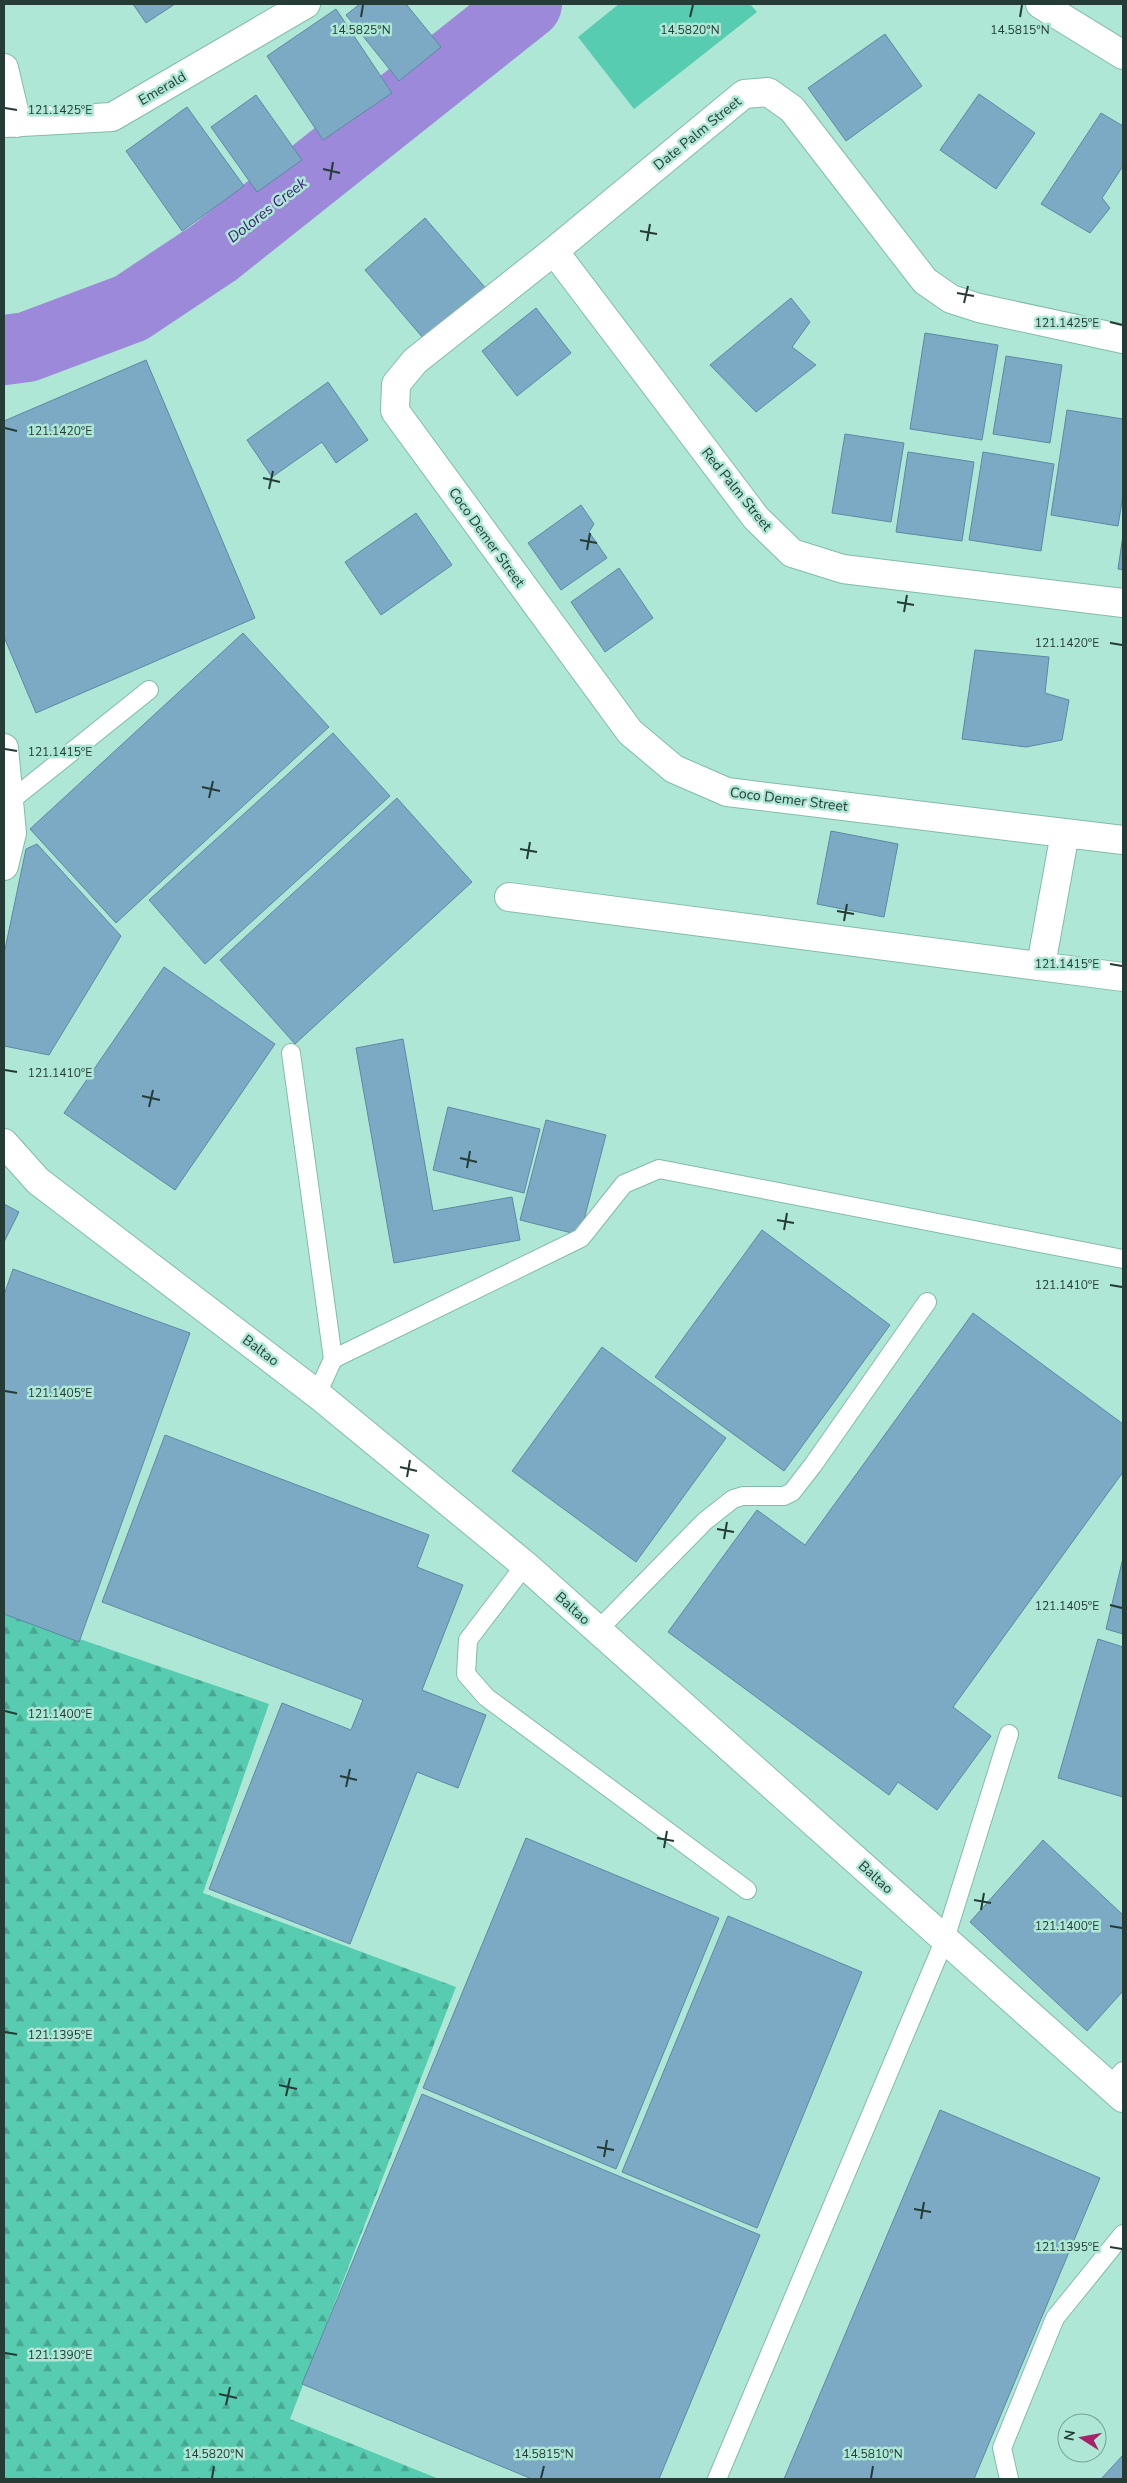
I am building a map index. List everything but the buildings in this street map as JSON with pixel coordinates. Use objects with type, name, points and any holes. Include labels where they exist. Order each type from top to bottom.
[{"type":"street","name":"Emerald","points":[[10,123],[112,117],[306,4]]},
{"type":"street","points":[[1040,4],[1068,12],[1123,56]]},
{"type":"street","points":[[4,68],[10,123]]},
{"type":"street","name":"Date Palm Street","points":[[394,411],[396,384],[415,361],[554,251],[744,94],[768,92],[792,109],[925,281],[951,299],[979,308],[1123,339]]},
{"type":"street","name":"Red Palm Street","points":[[554,251],[756,518],[792,553],[843,569],[1123,604]]},
{"type":"street","name":"Coco Demer Street","points":[[394,411],[630,732],[674,769],[727,792],[1123,840]]},
{"type":"street","points":[[4,748],[12,833],[4,866]]},
{"type":"street","points":[[1041,965],[1065,832]]},
{"type":"street","points":[[509,897],[1123,977]]},
{"type":"street","name":"Baltao","points":[[4,1143],[38,1181],[318,1394],[525,1565],[945,1939],[1119,2085]]},
{"type":"lane","points":[[9,802],[149,690]]},
{"type":"lane","points":[[291,1053],[334,1359],[318,1394]]},
{"type":"lane","points":[[334,1359],[582,1238],[624,1184],[659,1169],[1123,1259]]},
{"type":"lane","points":[[598,1630],[705,1521],[733,1499],[743,1496],[784,1496],[792,1492],[927,1302]]},
{"type":"lane","points":[[525,1565],[468,1640],[466,1674],[486,1697],[747,1890]]},
{"type":"lane","points":[[717,2479],[945,1939],[1009,1734]]},
{"type":"lane","points":[[1009,2479],[1002,2448],[1055,2318],[1123,2234]]},
{"type":"green space","points":[[619,4],[750,4],[757,12],[634,109],[578,37]]},
{"type":"green space","points":[[4,1613],[269,1704],[203,1893],[456,1987],[290,2419],[439,2479],[4,2479]]},
{"type":"waterway","name":"Dolores Creek","points":[[4,350],[27,347],[131,308],[215,252],[527,4]]}]
